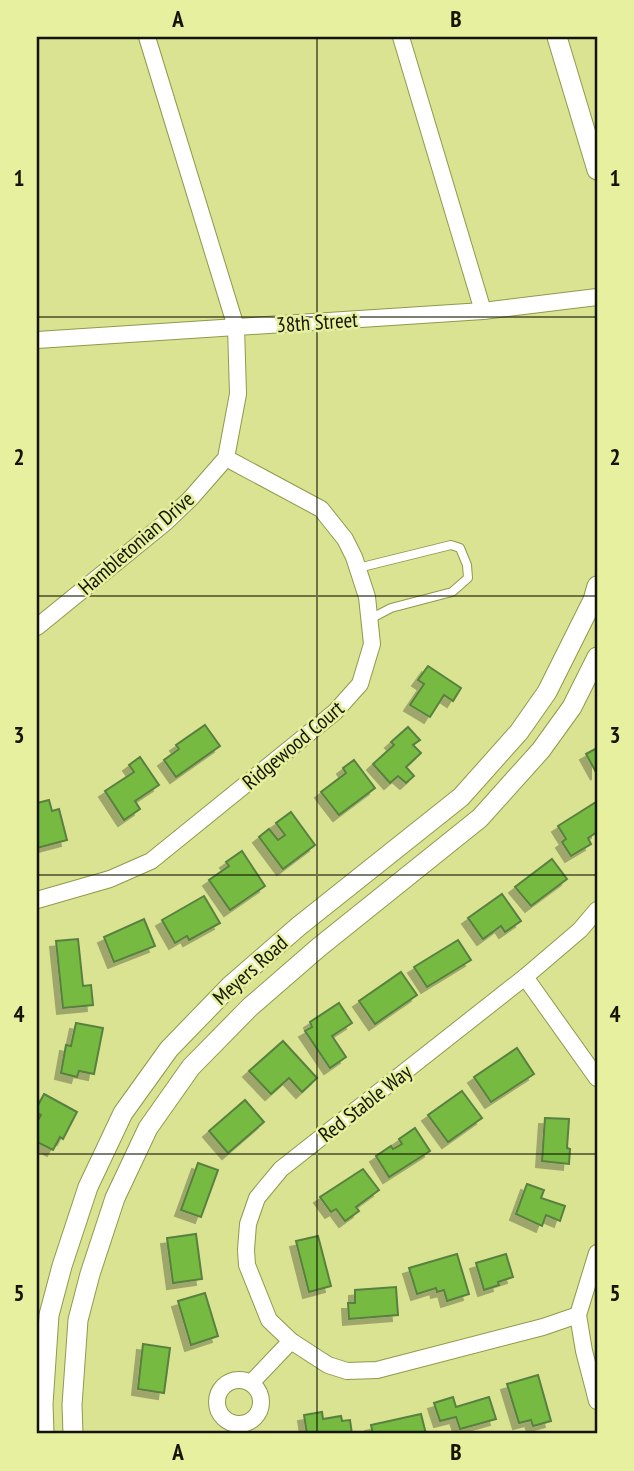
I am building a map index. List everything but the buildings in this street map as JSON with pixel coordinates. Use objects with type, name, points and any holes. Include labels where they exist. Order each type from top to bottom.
[{"type":"street","points":[[147,37],[236,327],[238,394],[226,458]]},
{"type":"street","points":[[401,37],[483,311]]},
{"type":"street","points":[[557,37],[597,170]]},
{"type":"street","name":"38th Street","points":[[37,340],[483,311],[597,298]]},
{"type":"street","name":"Ridgewood Court","points":[[37,900],[110,878],[151,861],[335,712],[360,684],[372,644],[370,619],[367,597],[358,568],[345,539],[321,509],[226,458]]},
{"type":"street","name":"Hambletonian Drive","points":[[37,627],[179,511],[226,458]]},
{"type":"street","name":"Meyers Road","points":[[44,1434],[43,1404],[49,1315],[88,1187],[123,1113],[169,1049],[230,986],[299,926],[460,797],[477,779],[519,732],[547,692],[593,600],[597,586]]},
{"type":"street","name":"Meyers Road","points":[[73,1434],[72,1405],[78,1320],[115,1198],[148,1128],[191,1067],[250,1006],[480,818],[541,750],[572,707],[597,657]]},
{"type":"street","name":"Red Stable Way","points":[[578,1315],[543,1327],[377,1370],[347,1371],[328,1365],[291,1341],[269,1320],[247,1265],[246,1251],[248,1224],[257,1198],[281,1169],[525,977],[580,930],[597,910]]},
{"type":"street","points":[[525,977],[597,1078]]},
{"type":"street","points":[[597,1253],[578,1315],[597,1401]]},
{"type":"street","points":[[251,1383],[291,1341]]},
{"type":"lane","points":[[358,568],[450,545],[460,548],[467,565],[468,578],[452,592],[391,608],[370,619]]}]
